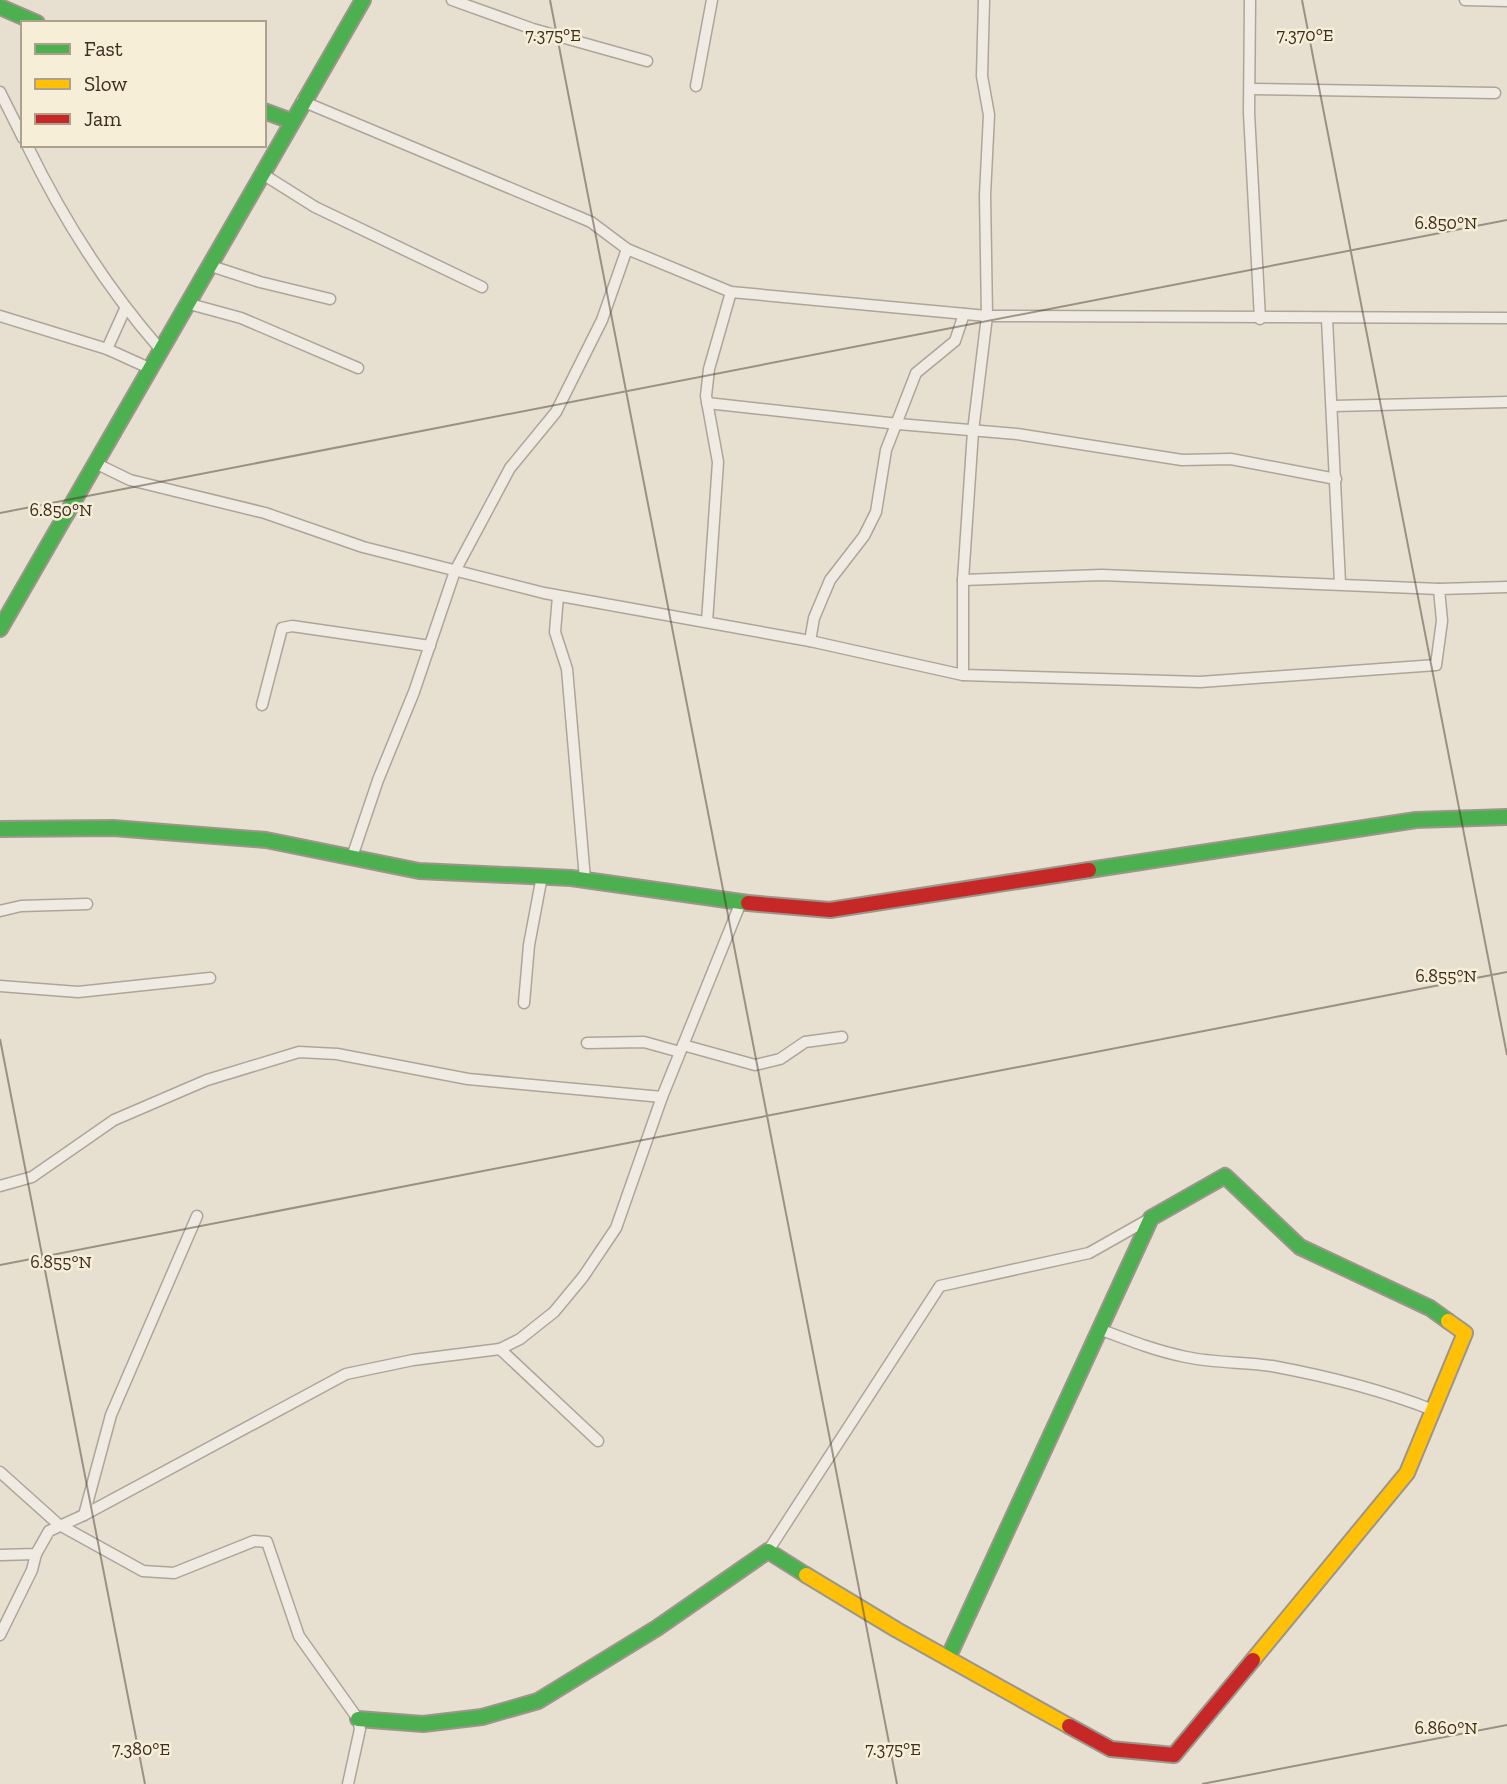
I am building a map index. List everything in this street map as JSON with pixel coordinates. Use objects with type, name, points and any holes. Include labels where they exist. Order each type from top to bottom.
[{"type":"street","points":[[0,629],[302,101],[363,0]]},
{"type":"street","points":[[452,0],[533,29],[647,61]]},
{"type":"street","points":[[696,86],[712,0]]},
{"type":"street","points":[[962,675],[963,580],[974,431],[987,316],[985,195],[989,115],[982,76],[984,0]]},
{"type":"street","points":[[1250,0],[1250,89],[1260,319]]},
{"type":"street","points":[[1465,0],[1507,1]]},
{"type":"street","points":[[0,7],[32,21]]},
{"type":"street","points":[[1250,89],[1495,93]]},
{"type":"street","points":[[0,92],[21,134]]},
{"type":"street","points":[[302,101],[591,222],[627,248],[731,292],[987,316],[1507,318]]},
{"type":"street","points":[[266,112],[291,121]]},
{"type":"street","points":[[0,118],[12,117]]},
{"type":"street","points":[[28,147],[74,233],[125,309],[160,349]]},
{"type":"street","points":[[261,173],[315,207],[482,287]]},
{"type":"street","points":[[352,857],[455,571],[510,468],[556,412],[602,320],[627,248]]},
{"type":"street","points":[[208,265],[260,282],[330,299]]},
{"type":"street","points":[[707,622],[718,462],[708,403],[709,369],[731,292]]},
{"type":"street","points":[[186,303],[241,318],[358,368]]},
{"type":"street","points":[[107,349],[125,309]]},
{"type":"street","points":[[810,641],[814,618],[830,580],[864,536],[876,512],[886,450],[916,373],[955,341],[964,314]]},
{"type":"street","points":[[0,316],[107,349],[149,368]]},
{"type":"street","points":[[1327,319],[1340,583]]},
{"type":"street","points":[[1333,406],[1507,402]]},
{"type":"street","points":[[708,403],[1017,434],[1171,459],[1231,459],[1336,479]]},
{"type":"street","points":[[94,463],[130,480],[265,513],[363,547],[455,571],[558,596],[810,641],[962,675],[1200,682],[1436,664],[1442,621],[1439,589]]},
{"type":"street","points":[[963,580],[1102,575],[1439,589],[1507,587]]},
{"type":"street","points":[[558,596],[555,632],[568,669],[585,879]]},
{"type":"street","points":[[262,705],[282,628],[292,626],[430,646]]},
{"type":"street","points":[[0,829],[113,828],[266,839],[419,870],[585,879],[741,902],[830,910],[1416,820],[1507,817]]},
{"type":"street","points":[[524,1003],[529,945],[542,876]]},
{"type":"street","points":[[0,1635],[32,1570],[36,1554],[49,1531],[58,1524],[85,1515],[346,1374],[413,1360],[500,1349],[520,1339],[555,1312],[583,1278],[616,1227],[662,1097],[741,902]]},
{"type":"street","points":[[0,911],[21,906],[87,904]]},
{"type":"street","points":[[0,986],[78,992],[210,978]]},
{"type":"street","points":[[587,1043],[644,1042],[755,1065],[780,1059],[805,1042],[842,1037]]},
{"type":"street","points":[[0,1186],[32,1177],[114,1120],[207,1080],[299,1052],[337,1054],[468,1079],[662,1097]]},
{"type":"street","points":[[358,1719],[423,1724],[482,1717],[538,1702],[657,1628],[768,1551],[940,1286],[1089,1253],[1224,1176],[1300,1247],[1430,1308],[1465,1333],[1407,1473],[1174,1755],[1111,1749],[948,1658],[768,1551]]},
{"type":"street","points":[[85,1515],[111,1415],[197,1216]]},
{"type":"street","points":[[948,1658],[1151,1218]]},
{"type":"street","points":[[1099,1329],[1149,1348],[1189,1358],[1234,1360],[1276,1367],[1433,1410]]},
{"type":"street","points":[[500,1349],[598,1441]]},
{"type":"street","points":[[0,1472],[58,1524],[143,1571],[159,1573],[188,1569],[254,1541],[267,1542],[299,1636],[358,1719],[360,1729],[348,1784]]},
{"type":"street","points":[[0,1555],[36,1554]]},
{"type":"traffic: fast","points":[[0,629],[363,0]]},
{"type":"traffic: fast","points":[[0,7],[32,21]]},
{"type":"traffic: fast","points":[[266,112],[291,121]]},
{"type":"traffic: fast","points":[[1089,870],[1416,820],[1507,817]]},
{"type":"traffic: fast","points":[[0,829],[113,828],[266,840],[419,871],[571,878],[748,903]]},
{"type":"traffic: fast","points":[[948,1658],[1151,1218],[1225,1176],[1300,1247],[1430,1308],[1448,1321]]},
{"type":"traffic: fast","points":[[358,1719],[423,1724],[482,1717],[538,1701],[657,1628],[768,1551],[806,1575]]},
{"type":"traffic: slow","points":[[1253,1660],[1407,1473],[1465,1333],[1448,1321]]},
{"type":"traffic: slow","points":[[806,1575],[897,1630],[1069,1726]]},
{"type":"traffic: jam","points":[[748,903],[830,910],[1089,870]]},
{"type":"traffic: jam","points":[[1069,1726],[1111,1749],[1174,1755],[1253,1660]]}]
